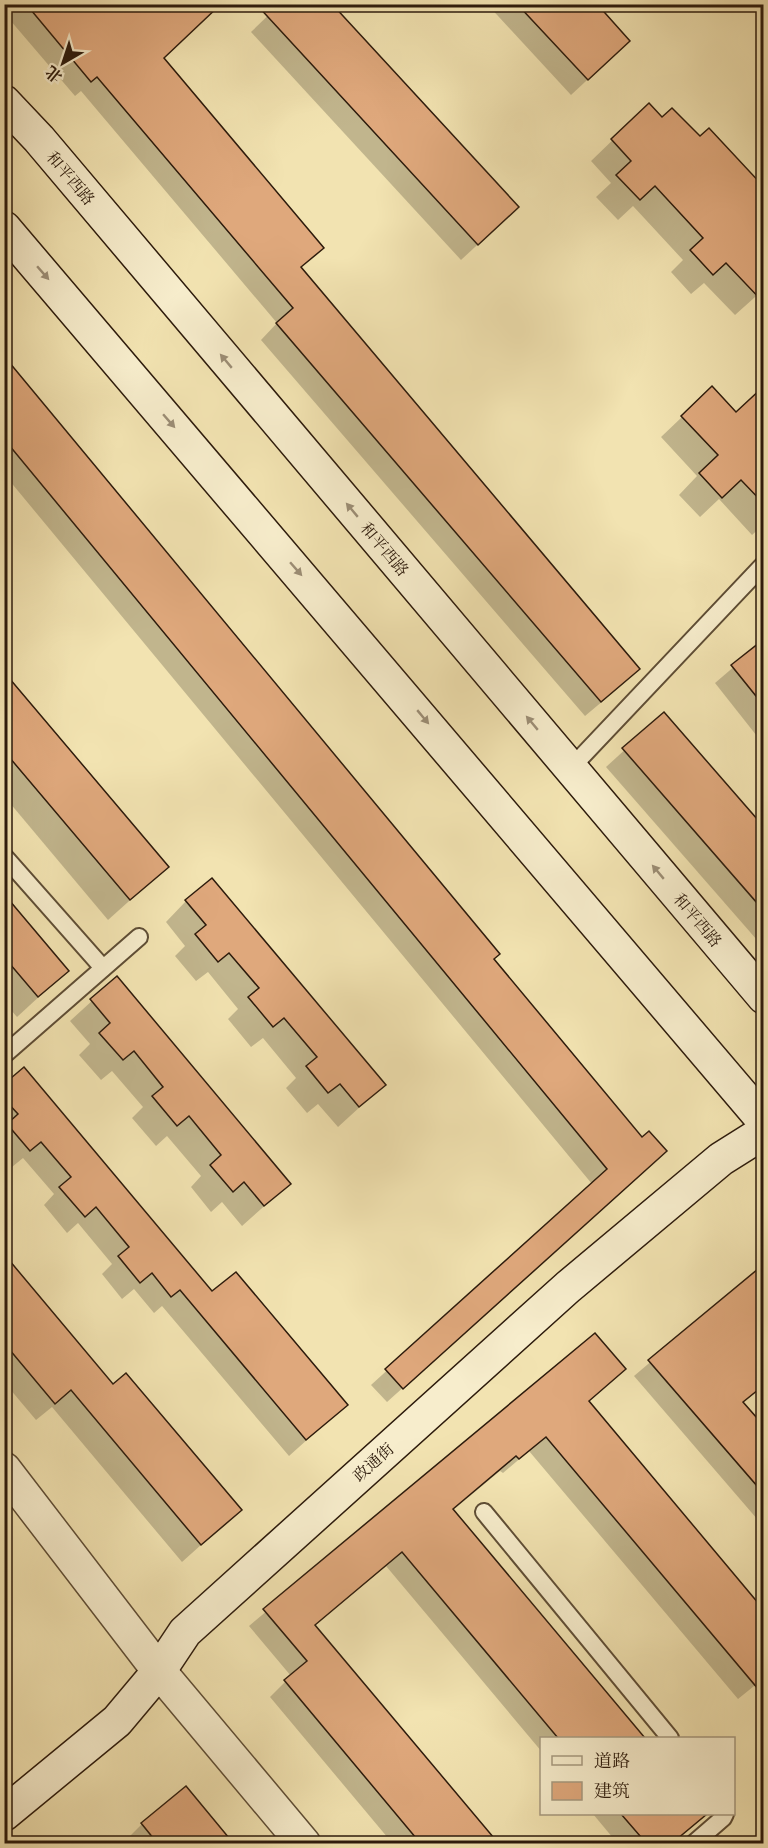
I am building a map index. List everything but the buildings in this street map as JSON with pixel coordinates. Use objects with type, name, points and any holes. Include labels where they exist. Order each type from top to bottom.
[{"type":"main road","name":"和平西路","points":[[4,102],[39,139],[764,997]]},
{"type":"main road","points":[[4,228],[764,1121]]},
{"type":"main road","name":"政通街","points":[[4,1814],[117,1721],[159,1671],[185,1632],[568,1287],[721,1159],[764,1132]]},
{"type":"main road","points":[[4,1469],[159,1671],[304,1844]]},
{"type":"lane","points":[[570,768],[764,564]]},
{"type":"lane","points":[[4,856],[103,968]]},
{"type":"lane","points":[[4,1055],[138,936]]},
{"type":"lane","points":[[484,1512],[669,1737]]},
{"type":"lane","points":[[693,1844],[724,1815]]}]
